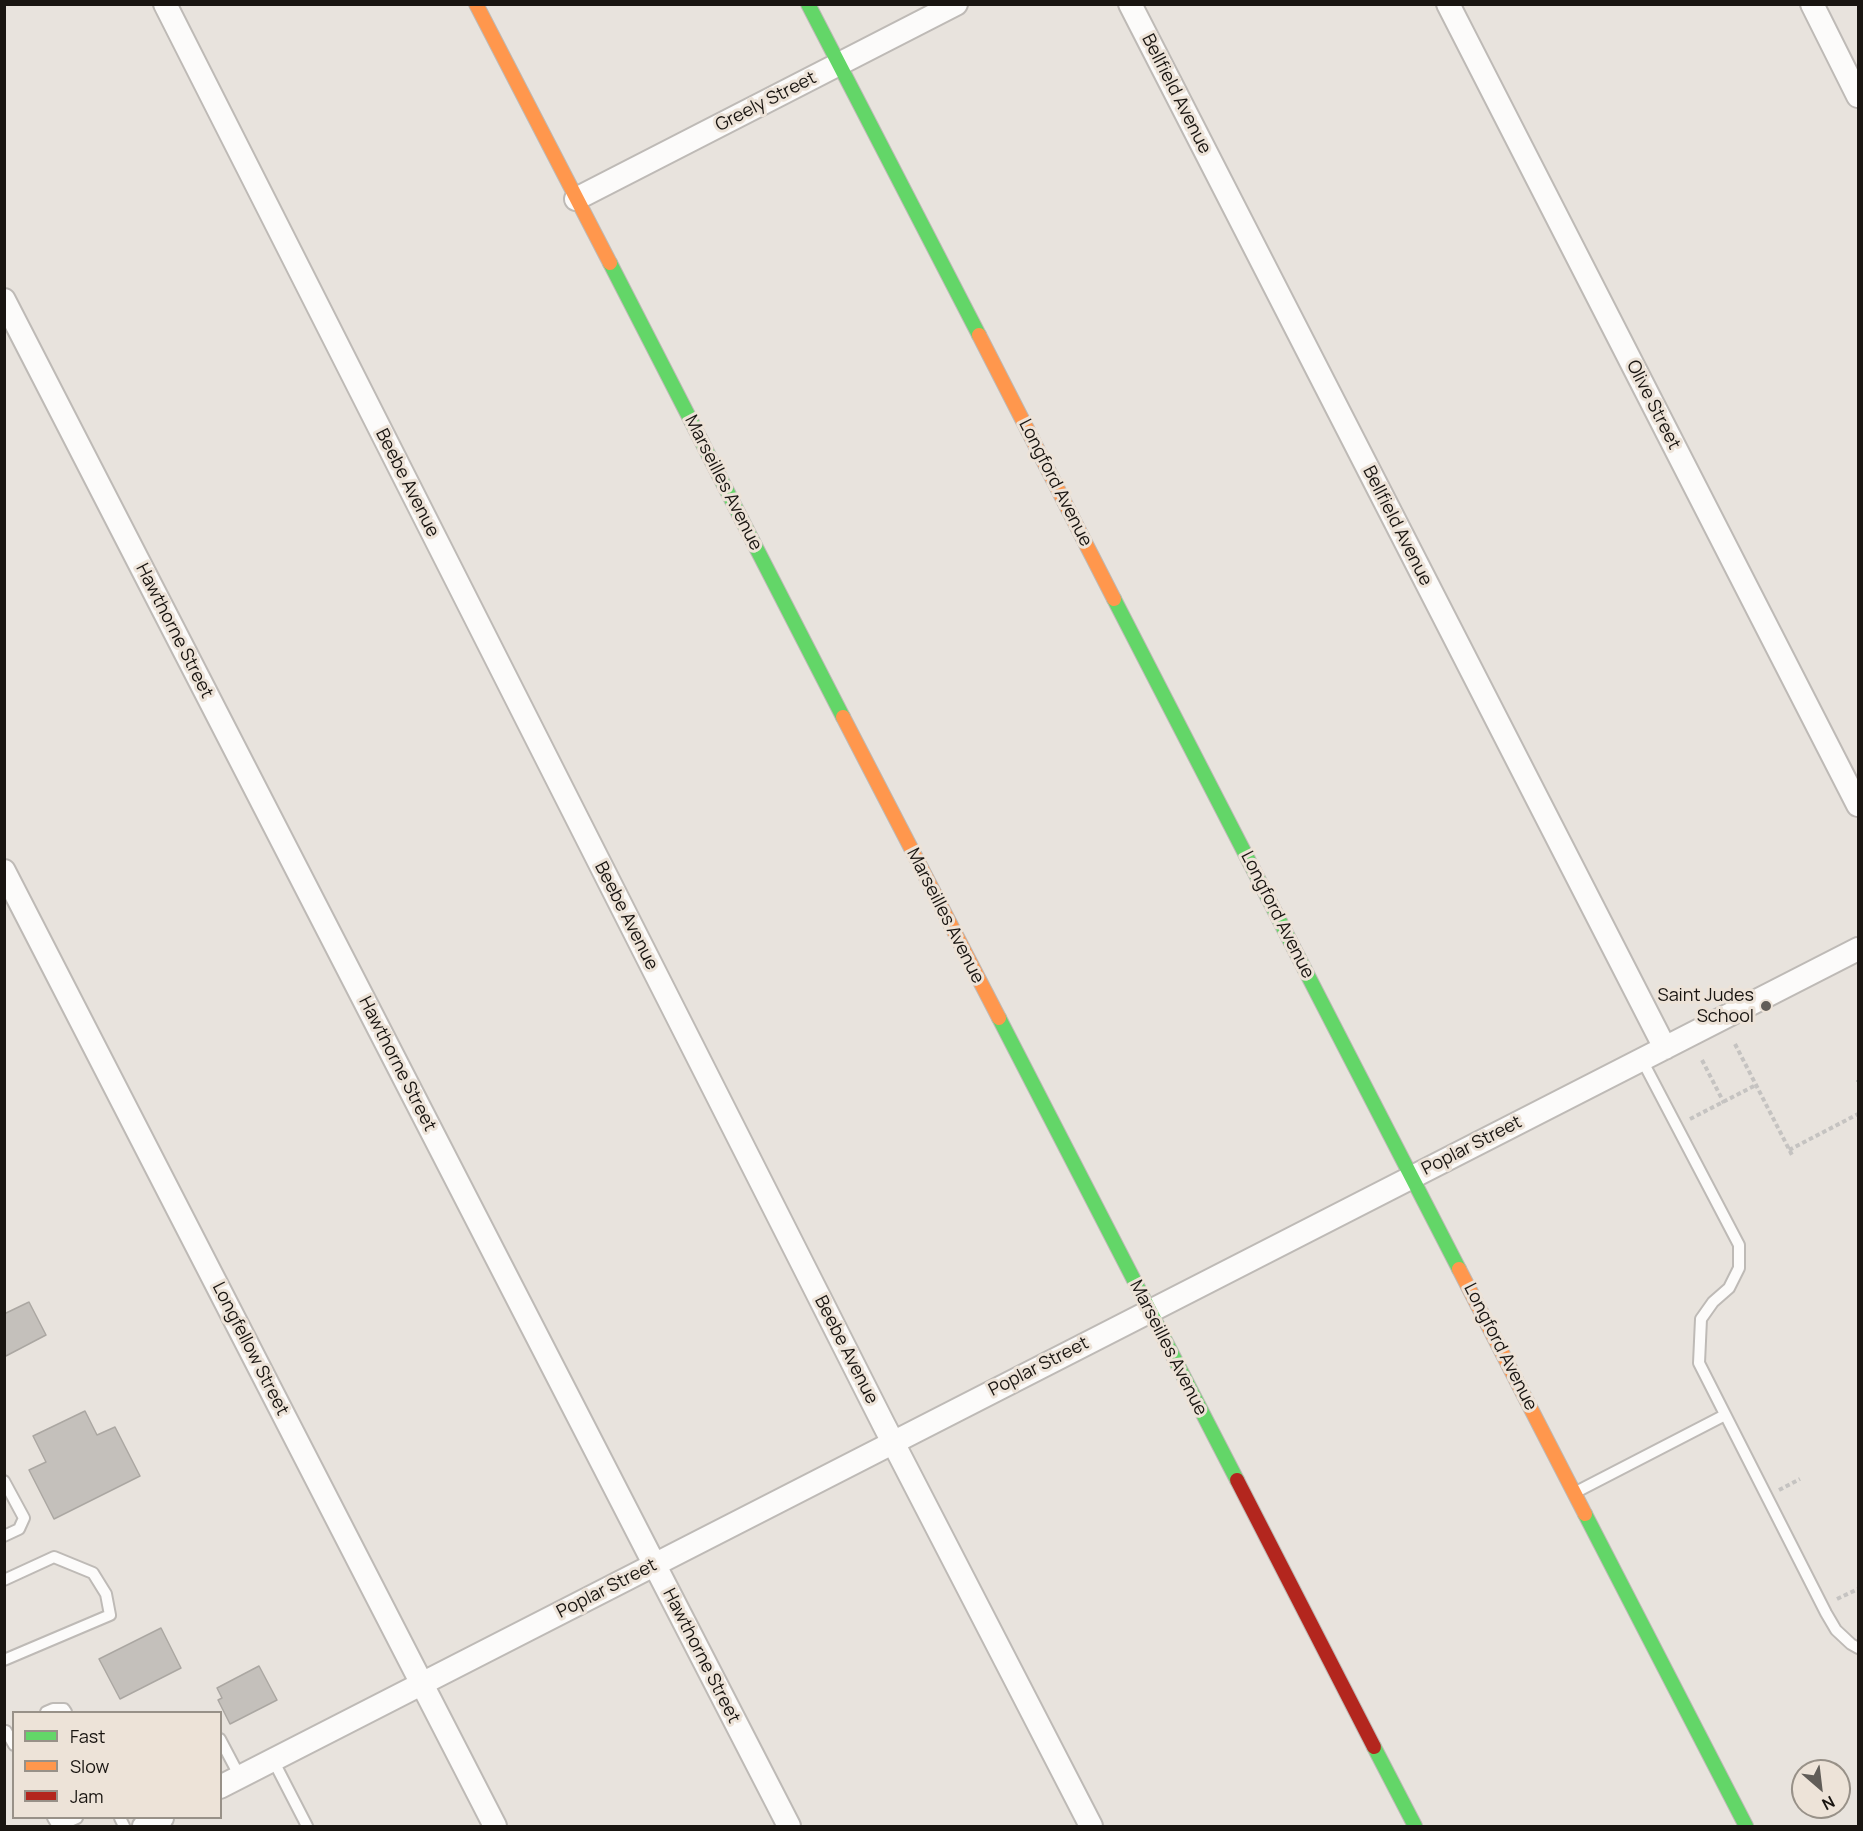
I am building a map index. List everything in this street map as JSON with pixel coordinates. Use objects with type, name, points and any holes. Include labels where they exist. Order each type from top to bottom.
[{"type":"street","name":"Beebe Avenue","points":[[165,4],[893,1442],[1091,1827]]},
{"type":"street","name":"Marseilles Avenue","points":[[476,4],[1415,1827]]},
{"type":"street","name":"Longford Avenue","points":[[808,4],[1746,1827]]},
{"type":"street","name":"Greely Street","points":[[576,199],[956,4]]},
{"type":"street","name":"Bellfield Avenue","points":[[1130,4],[1665,1048]]},
{"type":"street","name":"Olive Street","points":[[1448,4],[1858,805]]},
{"type":"street","points":[[1812,4],[1858,96]]},
{"type":"street","name":"Hawthorne Street","points":[[4,300],[789,1827]]},
{"type":"street","name":"Longfellow Street","points":[[4,871],[495,1827]]},
{"type":"street","name":"Poplar Street","points":[[230,1782],[1858,950]]},
{"type":"street","points":[[144,1827],[160,1819]]},
{"type":"lane","points":[[1642,1060],[1739,1245],[1739,1268],[1729,1288],[1713,1302],[1701,1319],[1698,1338],[1699,1363],[1826,1613],[1836,1630],[1858,1648]]},
{"type":"lane","points":[[1574,1493],[1725,1415]]},
{"type":"lane","points":[[4,1481],[24,1518],[19,1529],[4,1536]]},
{"type":"lane","points":[[4,1580],[54,1557],[93,1573],[106,1594],[110,1616],[4,1660]]},
{"type":"lane","points":[[50,1711],[64,1709],[65,1711]]},
{"type":"lane","points":[[222,1748],[230,1782]]},
{"type":"lane","points":[[273,1760],[307,1827]]},
{"type":"lane","points":[[54,1819],[56,1823],[75,1819]]},
{"type":"path","points":[[1735,1044],[1793,1157]]},
{"type":"path","points":[[1702,1060],[1724,1103]]},
{"type":"path","points":[[1685,1122],[1756,1085]]},
{"type":"path","points":[[1789,1150],[1858,1114]]},
{"type":"path","points":[[1771,1494],[1800,1479]]},
{"type":"path","points":[[1780,1489],[1786,1499]]},
{"type":"path","points":[[1832,1590],[1837,1600],[1858,1589]]},
{"type":"building","points":[[29,1302],[46,1335],[4,1357],[4,1314]]},
{"type":"building","points":[[85,1411],[97,1435],[115,1427],[140,1476],[54,1519],[29,1470],[46,1462],[33,1436]]},
{"type":"building","points":[[161,1628],[181,1668],[120,1699],[99,1659]]},
{"type":"building","points":[[259,1666],[277,1700],[230,1724],[218,1700],[222,1698],[217,1688]]},
{"type":"traffic: fast","points":[[808,4],[979,335]]},
{"type":"traffic: fast","points":[[610,263],[843,717]]},
{"type":"traffic: fast","points":[[1114,599],[1459,1269]]},
{"type":"traffic: fast","points":[[999,1018],[1237,1480]]},
{"type":"traffic: fast","points":[[1585,1514],[1746,1826]]},
{"type":"traffic: fast","points":[[1374,1747],[1415,1826]]},
{"type":"traffic: slow","points":[[476,4],[610,263]]},
{"type":"traffic: slow","points":[[979,335],[1114,599]]},
{"type":"traffic: slow","points":[[843,717],[999,1018]]},
{"type":"traffic: slow","points":[[1459,1269],[1585,1514]]},
{"type":"traffic: jam","points":[[1237,1480],[1374,1747]]},
{"type":"place","name":"Saint Judes School","points":[[1766,1006]]}]
